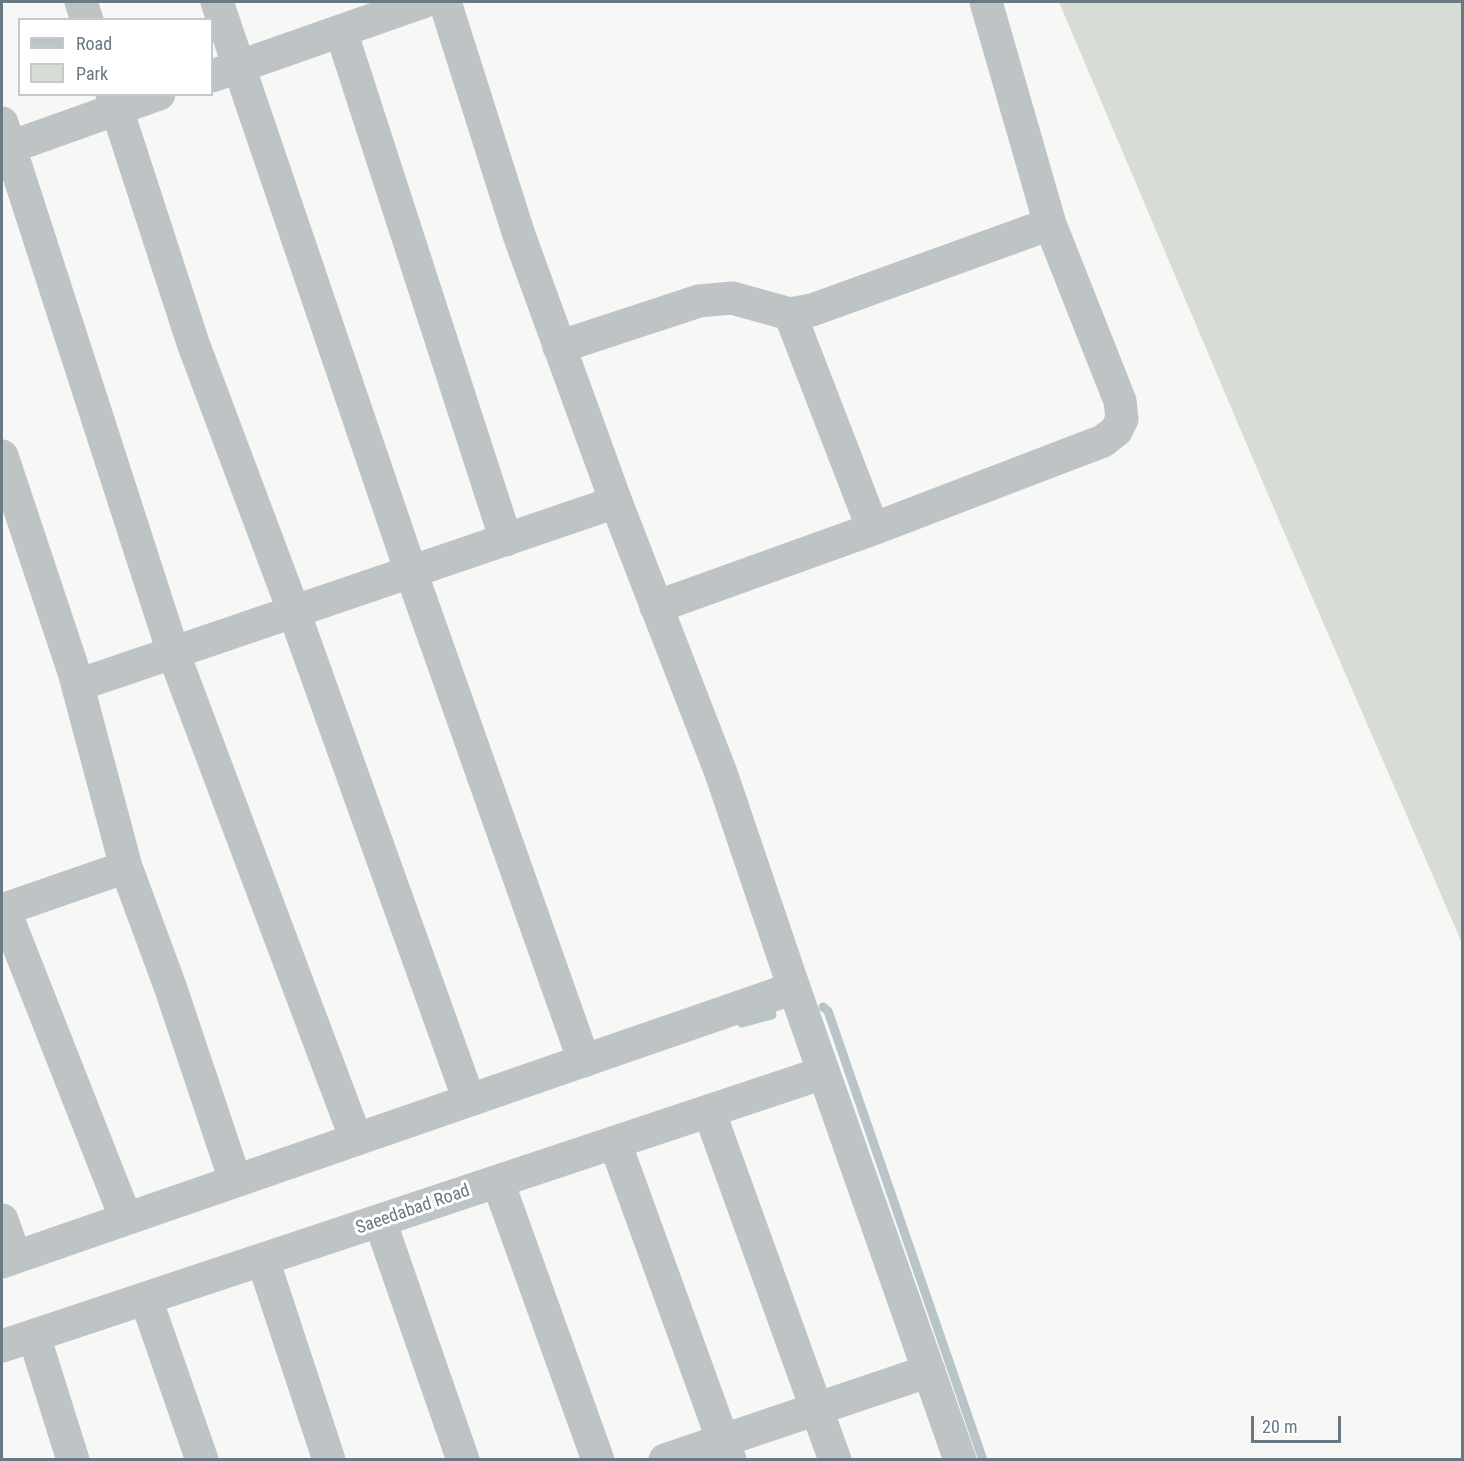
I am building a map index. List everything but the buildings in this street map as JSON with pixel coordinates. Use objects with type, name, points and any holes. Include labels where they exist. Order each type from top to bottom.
[{"type":"street","points":[[81,2],[86,18]]},
{"type":"street","points":[[217,2],[225,71],[411,572],[584,1060]]},
{"type":"street","points":[[225,71],[423,2]]},
{"type":"street","points":[[446,2],[519,235],[616,502],[721,773],[823,1073],[960,1460]]},
{"type":"street","points":[[656,607],[873,529],[1103,441],[1116,431],[1122,419],[1120,401],[1050,224],[986,2]]},
{"type":"street","points":[[341,31],[506,540]]},
{"type":"street","points":[[148,96],[114,102],[4,140],[173,652],[356,1139]]},
{"type":"street","points":[[114,102],[193,343],[294,612],[469,1100]]},
{"type":"street","points":[[559,347],[699,301],[732,298],[790,314],[812,310],[1050,224]]},
{"type":"street","points":[[790,314],[873,529]]},
{"type":"street","points":[[2,456],[78,685],[126,867],[171,990],[235,1180]]},
{"type":"street","points":[[78,685],[616,502]]},
{"type":"street","points":[[126,867],[3,910],[126,1219]]},
{"type":"street","points":[[2,1220],[8,1260],[794,988]]},
{"type":"street","name":"Saeedabad Road","points":[[2,1346],[823,1073]]},
{"type":"street","points":[[709,1111],[835,1460]]},
{"type":"street","points":[[615,1143],[727,1450]]},
{"type":"street","points":[[498,1182],[598,1460]]},
{"type":"street","points":[[380,1221],[463,1460]]},
{"type":"street","points":[[263,1260],[329,1460]]},
{"type":"street","points":[[146,1299],[202,1460]]},
{"type":"street","points":[[34,1336],[73,1460]]},
{"type":"street","points":[[665,1460],[727,1450],[816,1408],[929,1371]]},
{"type":"green space","points":[[1059,2],[1462,2],[1462,943],[1284,532]]},
{"type":"waterway","points":[[823,1007],[828,1011],[983,1460]]},
{"type":"waterway","points":[[742,1023],[772,1015]]}]
